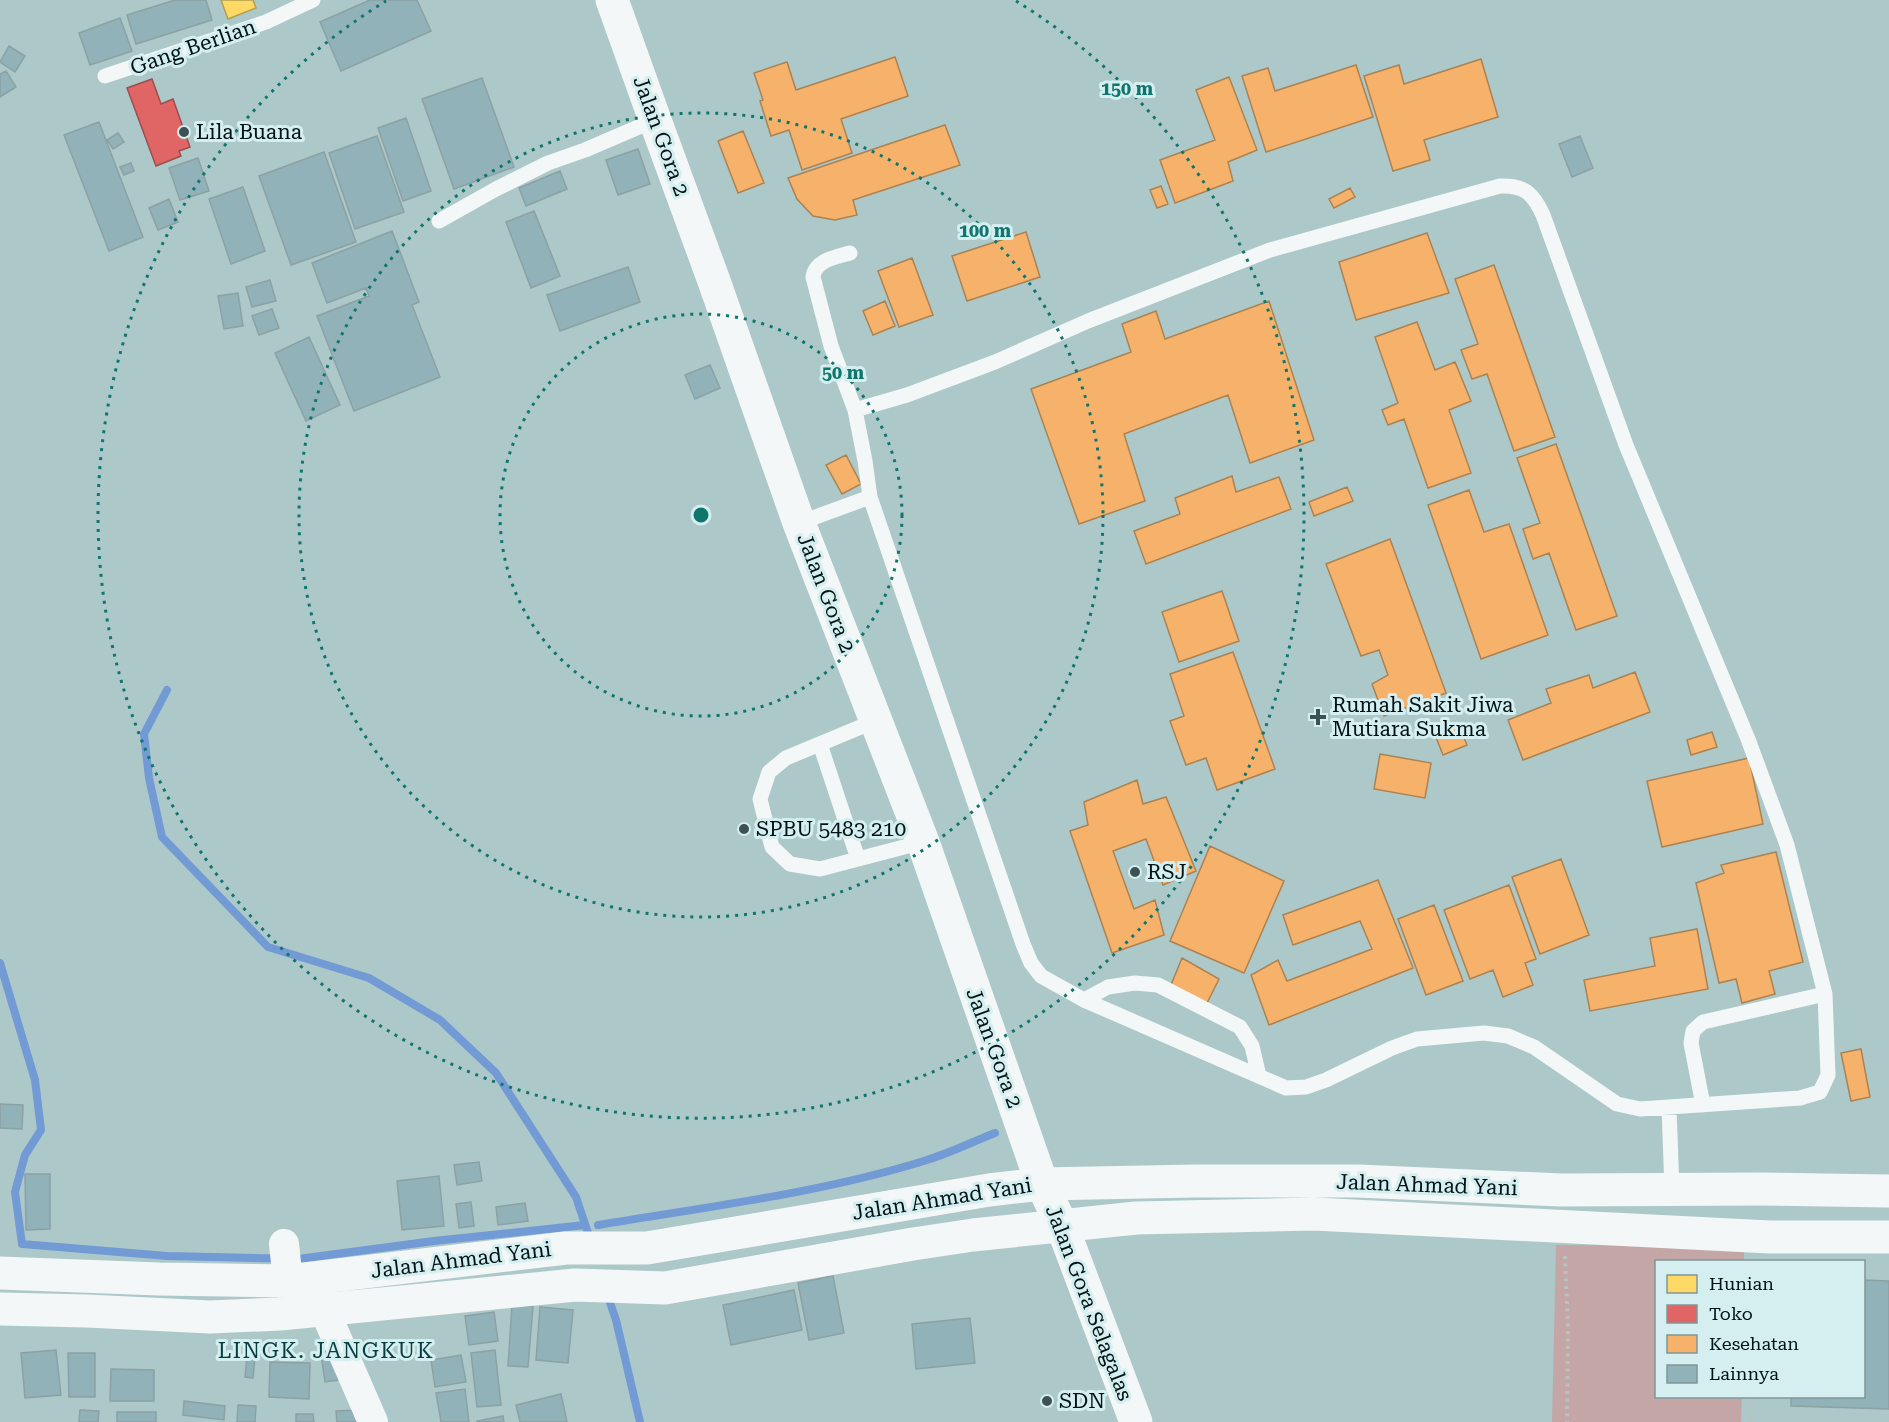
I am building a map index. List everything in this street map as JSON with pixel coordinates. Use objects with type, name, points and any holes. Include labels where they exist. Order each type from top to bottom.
[{"type":"main road","name":"Jalan Gora 2","points":[[612,0],[799,523],[923,842],[1042,1184]]},
{"type":"main road","name":"Jalan Ahmad Yani","points":[[0,1273],[124,1278],[286,1264],[493,1257],[566,1248],[647,1248],[979,1191],[1042,1184],[1358,1181],[1561,1190],[1889,1191]]},
{"type":"main road","name":"Jalan Gora Selagalas","points":[[1042,1184],[1062,1226],[1136,1422]]},
{"type":"main road","points":[[0,1309],[210,1317],[280,1314],[574,1285],[665,1288],[913,1244],[1116,1218],[1314,1214],[1770,1237],[1889,1237]]},
{"type":"main road","points":[[697,1240],[707,1281]]},
{"type":"main road","points":[[493,1257],[500,1291]]},
{"type":"street","points":[[329,1308],[330,1323],[373,1422]]},
{"type":"lane","name":"Gang Berlian","points":[[105,76],[266,22],[313,0]]},
{"type":"lane","points":[[439,221],[540,167],[655,120]]},
{"type":"lane","points":[[850,253],[818,265],[814,269],[813,277],[831,346],[855,410],[870,497],[1031,963],[1041,976],[1083,1000],[1286,1088],[1306,1087],[1326,1080],[1392,1048],[1417,1039],[1484,1034],[1508,1036],[1534,1047],[1617,1104],[1640,1109],[1800,1098],[1820,1092],[1828,1075],[1825,994],[1787,845],[1756,760],[1626,445],[1543,215],[1536,200],[1526,191],[1513,186],[1500,186],[1477,191],[1270,250],[1099,317],[995,362],[907,395],[855,410]]},
{"type":"lane","points":[[799,523],[870,497]]},
{"type":"lane","points":[[875,721],[786,758],[769,772],[760,799],[772,847],[790,864],[820,869],[923,842]]},
{"type":"lane","points":[[820,744],[858,859]]},
{"type":"lane","points":[[1083,1000],[1108,987],[1135,983],[1158,986],[1240,1027],[1252,1046],[1259,1076]]},
{"type":"lane","points":[[1703,1105],[1691,1043],[1693,1031],[1703,1022],[1825,994]]},
{"type":"lane","points":[[1669,1108],[1672,1190]]},
{"type":"path","points":[[1566,1227],[1567,1422]]},
{"type":"path","points":[[1752,1422],[1755,1398]]},
{"type":"shaded area","points":[[1556,1245],[1744,1246],[1744,1260],[1655,1260],[1655,1398],[1742,1398],[1741,1422],[1552,1422]]},
{"type":"building: Hunian","points":[[221,0],[253,0],[256,8],[228,19]]},
{"type":"building: Toko","points":[[152,79],[161,104],[173,99],[190,147],[179,151],[181,156],[156,166],[127,88]]},
{"type":"building: Kesehatan","points":[[895,57],[908,96],[841,119],[852,153],[802,170],[789,130],[771,136],[754,73],[787,62],[796,90]]},
{"type":"building: Kesehatan","points":[[1481,59],[1498,117],[1424,140],[1430,160],[1393,171],[1364,76],[1399,65],[1404,84]]},
{"type":"building: Kesehatan","points":[[1356,65],[1373,117],[1266,152],[1242,76],[1268,68],[1275,91]]},
{"type":"building: Kesehatan","points":[[1229,77],[1257,150],[1228,162],[1233,181],[1175,203],[1160,160],[1215,140],[1196,90]]},
{"type":"building: Kesehatan","points":[[945,125],[960,165],[853,200],[857,215],[835,220],[813,216],[797,199],[788,178]]},
{"type":"building: Kesehatan","points":[[743,131],[764,183],[738,193],[718,141]]},
{"type":"building: Kesehatan","points":[[1161,186],[1168,204],[1157,208],[1150,190]]},
{"type":"building: Kesehatan","points":[[1350,188],[1355,197],[1334,208],[1329,199]]},
{"type":"building: Kesehatan","points":[[1026,232],[1040,277],[967,301],[952,256]]},
{"type":"building: Kesehatan","points":[[1427,233],[1449,293],[1356,320],[1339,262]]},
{"type":"building: Kesehatan","points":[[912,258],[933,315],[899,327],[878,271]]},
{"type":"building: Kesehatan","points":[[1494,265],[1555,437],[1514,451],[1487,374],[1472,379],[1461,350],[1478,344],[1455,279]]},
{"type":"building: Kesehatan","points":[[885,301],[895,326],[873,335],[863,311]]},
{"type":"building: Kesehatan","points":[[1269,301],[1314,440],[1250,463],[1228,395],[1124,434],[1145,501],[1079,524],[1031,389],[1131,352],[1122,324],[1156,311],[1165,339]]},
{"type":"building: Kesehatan","points":[[1417,322],[1435,370],[1455,362],[1471,401],[1449,410],[1471,473],[1428,488],[1404,419],[1388,425],[1382,410],[1398,403],[1375,337]]},
{"type":"building: Kesehatan","points":[[1556,444],[1617,616],[1576,630],[1549,553],[1533,559],[1523,529],[1540,523],[1517,458]]},
{"type":"building: Kesehatan","points":[[846,455],[861,484],[842,494],[826,465]]},
{"type":"building: Kesehatan","points":[[1232,476],[1236,492],[1279,477],[1291,509],[1146,564],[1134,531],[1180,514],[1175,498]]},
{"type":"building: Kesehatan","points":[[1347,487],[1353,501],[1314,516],[1309,502]]},
{"type":"building: Kesehatan","points":[[1469,490],[1484,532],[1509,524],[1548,635],[1481,659],[1428,505]]},
{"type":"building: Kesehatan","points":[[1390,539],[1446,693],[1384,716],[1372,684],[1388,675],[1379,650],[1361,656],[1326,564]]},
{"type":"building: Kesehatan","points":[[1222,591],[1239,641],[1179,662],[1162,612]]},
{"type":"building: Kesehatan","points":[[1233,652],[1275,769],[1217,790],[1206,758],[1186,765],[1170,721],[1184,716],[1170,674]]},
{"type":"building: Kesehatan","points":[[1635,672],[1650,712],[1523,760],[1508,720],[1551,703],[1546,689],[1589,675],[1593,688]]},
{"type":"building: Kesehatan","points":[[1458,723],[1467,745],[1443,755],[1434,732]]},
{"type":"building: Kesehatan","points":[[1712,732],[1717,747],[1691,755],[1687,740]]},
{"type":"building: Kesehatan","points":[[1380,754],[1431,763],[1425,798],[1374,789]]},
{"type":"building: Kesehatan","points":[[1749,758],[1763,824],[1662,847],[1647,781]]},
{"type":"building: Kesehatan","points":[[1137,780],[1143,804],[1166,797],[1196,871],[1163,885],[1146,839],[1113,851],[1134,909],[1155,900],[1164,935],[1112,953],[1070,831],[1088,825],[1084,802]]},
{"type":"building: Kesehatan","points":[[1210,846],[1284,881],[1244,973],[1170,941]]},
{"type":"building: Kesehatan","points":[[1776,852],[1803,962],[1769,971],[1775,994],[1742,1003],[1736,979],[1719,983],[1696,883],[1724,873],[1721,865]]},
{"type":"building: Kesehatan","points":[[1561,859],[1589,935],[1540,954],[1512,877]]},
{"type":"building: Kesehatan","points":[[1378,880],[1413,968],[1269,1025],[1251,975],[1278,960],[1287,981],[1372,949],[1360,921],[1293,945],[1283,915]]},
{"type":"building: Kesehatan","points":[[1509,885],[1536,959],[1525,963],[1533,985],[1503,997],[1493,970],[1470,979],[1444,910]]},
{"type":"building: Kesehatan","points":[[1434,905],[1463,981],[1426,995],[1398,919]]},
{"type":"building: Kesehatan","points":[[1697,929],[1708,989],[1590,1011],[1584,980],[1655,966],[1650,938]]},
{"type":"building: Kesehatan","points":[[1182,958],[1219,979],[1207,1003],[1171,985]]},
{"type":"building: Kesehatan","points":[[1861,1049],[1870,1097],[1851,1101],[1841,1053]]},
{"type":"building: Lainnya","points":[[175,0],[206,0],[212,20],[136,44],[127,15]]},
{"type":"building: Lainnya","points":[[370,0],[417,0],[431,31],[341,71],[320,22]]},
{"type":"building: Lainnya","points":[[120,18],[132,51],[90,65],[79,33]]},
{"type":"building: Lainnya","points":[[9,46],[25,56],[15,72],[0,62]]},
{"type":"building: Lainnya","points":[[6,71],[16,87],[0,97],[0,74]]},
{"type":"building: Lainnya","points":[[482,78],[514,167],[454,189],[422,99]]},
{"type":"building: Lainnya","points":[[406,118],[431,191],[403,201],[378,128]]},
{"type":"building: Lainnya","points":[[99,122],[143,237],[109,251],[64,135]]},
{"type":"building: Lainnya","points":[[118,133],[124,142],[113,149],[107,140]]},
{"type":"building: Lainnya","points":[[377,136],[404,212],[355,229],[329,153]]},
{"type":"building: Lainnya","points":[[1580,136],[1593,168],[1572,177],[1559,144]]},
{"type":"building: Lainnya","points":[[638,149],[650,184],[618,195],[606,160]]},
{"type":"building: Lainnya","points":[[324,152],[356,242],[291,265],[259,176]]},
{"type":"building: Lainnya","points":[[198,158],[209,191],[180,200],[169,168]]},
{"type":"building: Lainnya","points":[[131,163],[134,171],[124,175],[120,167]]},
{"type":"building: Lainnya","points":[[560,171],[567,189],[526,206],[519,188]]},
{"type":"building: Lainnya","points":[[243,187],[265,251],[231,264],[209,199]]},
{"type":"building: Lainnya","points":[[169,199],[178,222],[158,230],[149,208]]},
{"type":"building: Lainnya","points":[[534,211],[560,276],[531,288],[506,222]]},
{"type":"building: Lainnya","points":[[392,231],[419,302],[412,305],[440,377],[354,411],[317,316],[369,296],[366,288],[327,303],[312,263]]},
{"type":"building: Lainnya","points":[[628,267],[640,302],[560,331],[547,295]]},
{"type":"building: Lainnya","points":[[270,280],[276,301],[252,307],[246,287]]},
{"type":"building: Lainnya","points":[[238,293],[243,326],[224,329],[218,296]]},
{"type":"building: Lainnya","points":[[272,309],[279,328],[259,335],[252,316]]},
{"type":"building: Lainnya","points":[[309,337],[340,405],[306,421],[275,353]]},
{"type":"building: Lainnya","points":[[710,365],[720,388],[695,399],[685,375]]},
{"type":"building: Lainnya","points":[[0,1104],[23,1105],[22,1129],[0,1128]]},
{"type":"building: Lainnya","points":[[479,1162],[482,1181],[457,1185],[454,1165]]},
{"type":"building: Lainnya","points":[[25,1174],[50,1174],[50,1229],[26,1230]]},
{"type":"building: Lainnya","points":[[439,1176],[444,1226],[402,1230],[397,1181]]},
{"type":"building: Lainnya","points":[[471,1202],[474,1226],[459,1228],[456,1204]]},
{"type":"building: Lainnya","points":[[525,1203],[528,1221],[498,1225],[496,1207]]},
{"type":"building: Lainnya","points":[[833,1276],[844,1333],[809,1340],[798,1283]]},
{"type":"building: Lainnya","points":[[1865,1280],[1889,1281],[1889,1409],[1791,1406],[1791,1398],[1865,1398]]},
{"type":"building: Lainnya","points":[[794,1290],[802,1330],[731,1345],[723,1305]]},
{"type":"building: Lainnya","points":[[512,1305],[533,1306],[528,1367],[508,1366]]},
{"type":"building: Lainnya","points":[[540,1307],[573,1310],[568,1363],[536,1360]]},
{"type":"building: Lainnya","points":[[494,1312],[498,1341],[469,1345],[465,1316]]},
{"type":"building: Lainnya","points":[[970,1318],[975,1363],[916,1369],[912,1324]]},
{"type":"building: Lainnya","points":[[332,1345],[338,1380],[325,1382],[320,1347]]},
{"type":"building: Lainnya","points":[[248,1346],[256,1347],[253,1378],[245,1377]]},
{"type":"building: Lainnya","points":[[56,1350],[61,1395],[25,1398],[21,1353]]},
{"type":"building: Lainnya","points":[[495,1350],[501,1405],[477,1407],[471,1353]]},
{"type":"building: Lainnya","points":[[68,1353],[95,1353],[95,1397],[69,1397]]},
{"type":"building: Lainnya","points":[[461,1355],[466,1382],[435,1387],[431,1360]]},
{"type":"building: Lainnya","points":[[270,1362],[310,1363],[309,1399],[269,1397]]},
{"type":"building: Lainnya","points":[[111,1369],[154,1370],[154,1401],[110,1401]]},
{"type":"building: Lainnya","points":[[465,1389],[469,1422],[441,1422],[436,1393]]},
{"type":"building: Lainnya","points":[[561,1394],[567,1422],[520,1422],[516,1405]]},
{"type":"building: Lainnya","points":[[184,1401],[225,1406],[224,1420],[183,1415]]},
{"type":"building: Lainnya","points":[[238,1405],[256,1406],[255,1422],[237,1422]]},
{"type":"building: Lainnya","points":[[80,1410],[99,1411],[98,1422],[79,1422]]},
{"type":"building: Lainnya","points":[[359,1410],[360,1422],[337,1422],[336,1411]]},
{"type":"building: Lainnya","points":[[117,1412],[156,1412],[156,1422],[117,1422]]},
{"type":"building: Lainnya","points":[[296,1414],[313,1414],[314,1422],[296,1422]]},
{"type":"building: Lainnya","points":[[503,1416],[504,1422],[477,1422],[477,1421]]},
{"type":"waterway","points":[[167,690],[144,734],[149,778],[162,837],[268,947],[369,978],[440,1020],[496,1073],[576,1197],[591,1242]]},
{"type":"waterway","points":[[0,963],[35,1080],[41,1130],[25,1155],[15,1192],[22,1244],[167,1256],[298,1259],[434,1241],[585,1225]]},
{"type":"waterway","points":[[598,1225],[846,1182],[936,1157],[995,1133]]},
{"type":"waterway","points":[[607,1294],[616,1320],[640,1422]]},
{"type":"place","name":"Lila Buana","points":[[184,132]]},
{"type":"place","name":"Rumah Sakit Jiwa Mutiara Sukma","points":[[1318,717]]},
{"type":"place","name":"SPBU 5483 210","points":[[744,829]]},
{"type":"place","name":"RSJ","points":[[1135,872]]},
{"type":"place","name":"SDN","points":[[1047,1401]]},
{"type":"district","name":"LINGK. JANGKUK","points":[[326,1350]]}]
